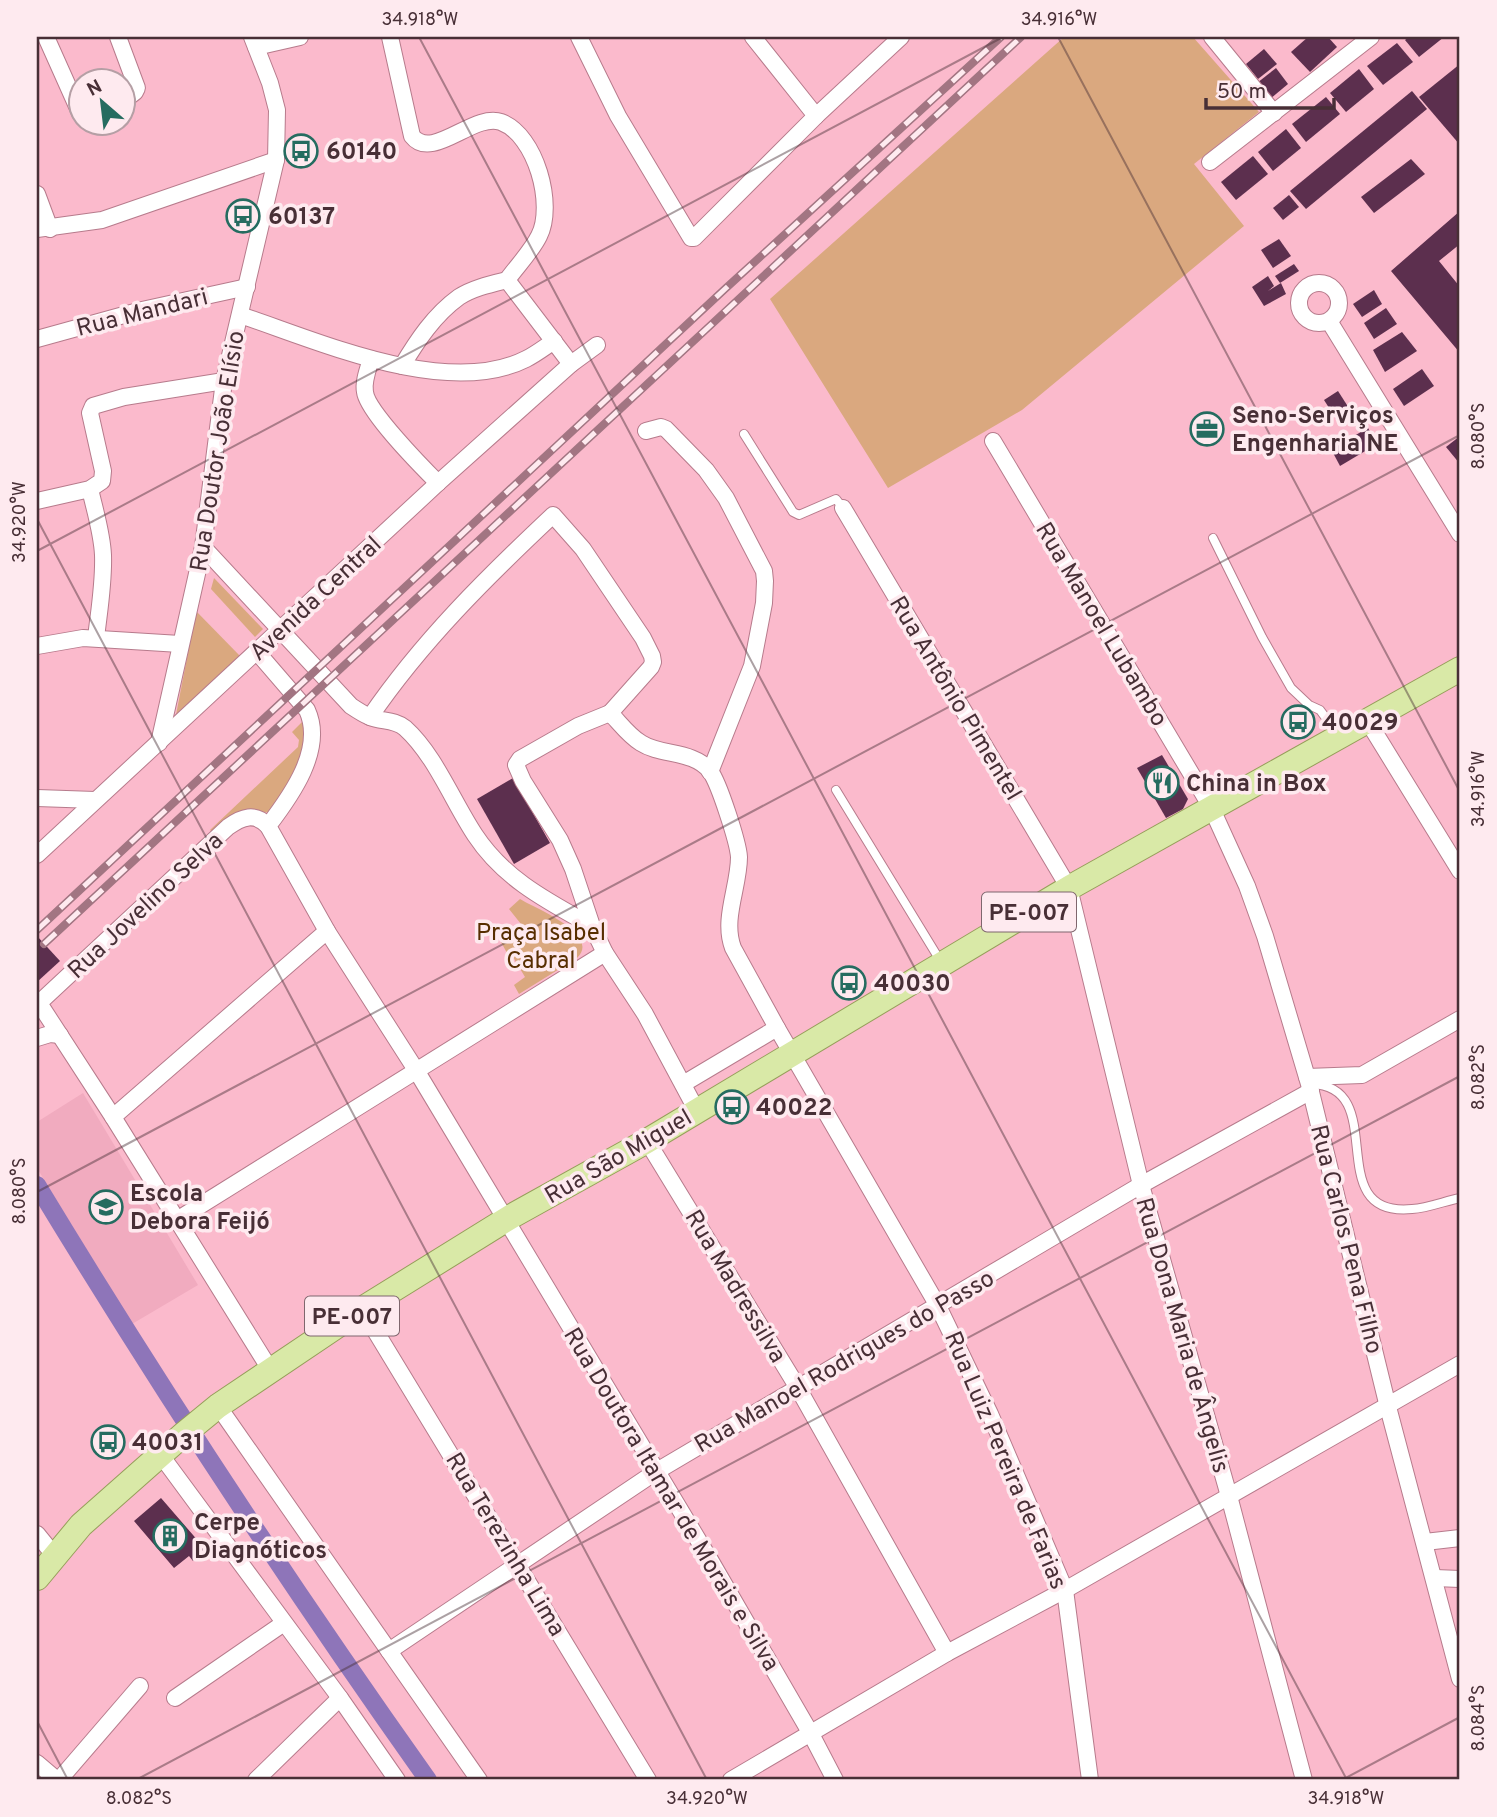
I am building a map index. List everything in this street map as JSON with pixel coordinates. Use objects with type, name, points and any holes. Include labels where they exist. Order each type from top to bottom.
[{"type":"main road","name":"Rua São Miguel","points":[[37,1578],[81,1525],[218,1406],[362,1310],[506,1220],[647,1141],[1069,888],[1460,669]]},
{"type":"street","points":[[46,37],[66,82]]},
{"type":"street","points":[[118,37],[130,66]]},
{"type":"street","points":[[254,42],[300,37]]},
{"type":"street","points":[[390,37],[412,136],[417,143],[435,143],[475,125],[501,122],[519,133],[538,165],[542,190],[543,223],[539,236],[506,280],[460,296],[418,339],[402,366]]},
{"type":"street","points":[[579,37],[618,116],[691,238],[697,237],[816,116],[901,37]]},
{"type":"street","points":[[753,37],[816,116]]},
{"type":"street","points":[[1212,37],[1274,113]]},
{"type":"street","points":[[1210,163],[1371,37]]},
{"type":"street","name":"Rua Doutor João Elísio","points":[[159,743],[203,547],[224,381],[276,160],[277,110],[254,42]]},
{"type":"street","points":[[37,194],[43,229],[102,220],[276,160]]},
{"type":"street","points":[[506,280],[571,364]]},
{"type":"street","name":"Rua Mandari","points":[[37,340],[142,310],[247,287]]},
{"type":"street","points":[[240,315],[371,359],[436,372],[462,373],[491,369],[526,359],[554,341]]},
{"type":"street","points":[[1329,321],[1460,534]]},
{"type":"street","name":"Avenida Central","points":[[37,855],[438,484],[571,364],[597,345]]},
{"type":"street","points":[[371,359],[364,390],[368,401],[409,454],[438,484]]},
{"type":"street","points":[[37,501],[93,488],[102,481],[90,409],[124,397],[224,381]]},
{"type":"street","points":[[610,713],[640,743],[680,754],[701,764],[710,772],[752,666],[764,603],[764,571],[726,498],[706,470],[666,429],[661,427],[646,431]]},
{"type":"street","name":"Rua Manoel Lubambo","points":[[993,441],[1211,807]]},
{"type":"street","points":[[93,488],[103,553],[103,579],[96,639]]},
{"type":"street","name":"Rua Antônio Pimentel","points":[[843,508],[1069,888]]},
{"type":"street","points":[[370,718],[398,676],[441,625],[553,515],[583,549],[643,638],[653,662],[610,713],[578,726],[520,759],[516,765],[569,859],[592,926],[605,953],[645,1014],[696,1111]]},
{"type":"street","points":[[203,547],[351,706],[370,718],[396,722],[405,729],[435,767],[475,836],[498,865],[519,884],[592,926]]},
{"type":"street","points":[[37,646],[96,639],[180,644]]},
{"type":"street","points":[[257,652],[307,710],[312,720],[307,759],[297,783],[268,826]]},
{"type":"street","points":[[1367,720],[1460,872]]},
{"type":"street","name":"Rua Luiz Pereira de Farias","points":[[710,772],[732,825],[739,857],[729,938],[777,1028],[938,1306],[990,1414],[1065,1590],[1090,1780]]},
{"type":"street","points":[[37,798],[95,800]]},
{"type":"street","name":"Rua Carlos Pena Filho","points":[[1211,807],[1247,886],[1265,936],[1309,1084],[1388,1407],[1460,1679]]},
{"type":"street","name":"Rua Jovelino Selva","points":[[268,826],[262,819],[255,817],[238,820],[228,827],[38,1003],[113,1117],[271,1371]]},
{"type":"street","name":"Rua Doutora Itamar de Morais e Silva","points":[[268,826],[327,931],[416,1070],[657,1471],[811,1734],[835,1780]]},
{"type":"street","name":"Rua Dona Maria de Ângelis","points":[[1069,888],[1141,1185],[1304,1780]]},
{"type":"street","points":[[113,1117],[327,931]]},
{"type":"street","points":[[177,1220],[605,953]]},
{"type":"street","name":"Rua Manoel Rodrigues do Passo","points":[[389,1651],[657,1471],[1309,1084],[1362,1075],[1460,1019]]},
{"type":"street","name":"Rua São Miguel","points":[[683,1084],[777,1028]]},
{"type":"street","points":[[37,1038],[50,1034],[60,1035]]},
{"type":"street","name":"Rua Madressilva","points":[[647,1141],[798,1388],[947,1653]]},
{"type":"street","name":"Rua Terezinha Lima","points":[[362,1310],[648,1780]]},
{"type":"street","points":[[731,1780],[947,1653],[1065,1590],[1460,1364]]},
{"type":"street","points":[[218,1406],[479,1780]]},
{"type":"street","points":[[160,1454],[340,1698],[397,1780]]},
{"type":"street","points":[[37,1534],[54,1555]]},
{"type":"street","points":[[1425,1542],[1460,1538]]},
{"type":"street","points":[[1435,1578],[1460,1579]]},
{"type":"street","points":[[175,1698],[285,1623]]},
{"type":"street","points":[[37,1763],[58,1780],[139,1686]]},
{"type":"street","points":[[256,1780],[340,1698]]},
{"type":"lane","points":[[744,435],[793,512],[799,514],[836,499],[843,508]]},
{"type":"lane","points":[[1213,538],[1262,637],[1291,688],[1309,705],[1320,710],[1338,736]]},
{"type":"lane","points":[[836,790],[942,964]]},
{"type":"lane","points":[[1309,1084],[1325,1084],[1338,1091],[1350,1105],[1361,1179],[1369,1195],[1385,1206],[1411,1210],[1460,1198]]},
{"type":"shaded area","name":"Escola Debora Feijó","points":[[83,1093],[198,1285],[132,1324],[37,1168],[37,1122]]},
{"type":"green space","points":[[1064,37],[1193,37],[1259,112],[1194,164],[1244,226],[1022,410],[888,488],[770,299]]},
{"type":"green space","points":[[214,578],[263,629],[255,637],[211,589]]},
{"type":"green space","points":[[196,611],[240,656],[175,720]]},
{"type":"green space","points":[[307,717],[313,751],[271,812],[259,813],[214,834],[210,830],[298,747],[299,740],[292,732]]},
{"type":"green space","name":"Praça Isabel Cabral","points":[[520,899],[574,931],[581,940],[582,949],[577,958],[519,994],[514,985],[525,977],[501,942],[521,924],[509,909]]},
{"type":"building","points":[[1308,37],[1328,37],[1337,47],[1310,72],[1291,52]]},
{"type":"building","points":[[1409,37],[1444,37],[1419,57],[1405,40]]},
{"type":"building","points":[[1397,43],[1413,62],[1383,85],[1367,66]]},
{"type":"building","points":[[1264,49],[1277,64],[1258,79],[1246,64]]},
{"type":"building","points":[[1460,64],[1460,145],[1419,97]]},
{"type":"building","points":[[1276,68],[1288,84],[1270,99],[1257,83]]},
{"type":"building","points":[[1359,69],[1374,89],[1346,112],[1330,93]]},
{"type":"building","points":[[1412,91],[1427,109],[1306,209],[1290,191]]},
{"type":"building","points":[[1326,97],[1340,114],[1306,142],[1292,124]]},
{"type":"building","points":[[1286,129],[1301,148],[1273,171],[1258,152]]},
{"type":"building","points":[[1253,156],[1268,174],[1236,200],[1221,182]]},
{"type":"building","points":[[1411,159],[1425,174],[1374,213],[1361,197]]},
{"type":"building","points":[[1289,195],[1299,207],[1283,220],[1273,208]]},
{"type":"building","points":[[1460,211],[1460,244],[1439,261],[1460,287],[1460,353],[1391,271]]},
{"type":"building","points":[[1279,239],[1291,256],[1273,268],[1261,250]]},
{"type":"building","points":[[1294,264],[1299,271],[1280,283],[1275,276]]},
{"type":"building","points":[[1268,276],[1274,286],[1268,291],[1281,283],[1286,294],[1264,306],[1252,287]]},
{"type":"building","points":[[1374,290],[1382,304],[1362,317],[1353,304]]},
{"type":"building","points":[[1386,308],[1397,324],[1374,339],[1364,323]]},
{"type":"building","points":[[1402,332],[1417,351],[1385,372],[1373,350]]},
{"type":"building","points":[[1422,369],[1434,386],[1404,406],[1393,389]]},
{"type":"building","points":[[1338,391],[1354,416],[1340,425],[1324,400]]},
{"type":"building","points":[[1368,428],[1377,444],[1340,466],[1331,449]]},
{"type":"building","points":[[1460,436],[1460,464],[1446,447]]},
{"type":"building","name":"China in Box","points":[[1162,755],[1188,799],[1183,809],[1166,818],[1137,768]]},
{"type":"building","points":[[513,778],[550,843],[514,864],[477,799]]},
{"type":"building","points":[[37,936],[60,961],[37,982]]},
{"type":"building","name":"Cerpe Diagnóticos","points":[[161,1498],[206,1550],[193,1561],[189,1556],[174,1568],[134,1521]]},
{"type":"waterway","points":[[37,1185],[227,1486],[428,1780]]},
{"type":"railway","points":[[37,930],[726,288],[1001,37]]},
{"type":"railway","points":[[44,944],[1021,37]]},
{"type":"place","name":"60140","points":[[301,151]]},
{"type":"place","name":"60137","points":[[243,216]]},
{"type":"place","name":"Seno-Serviços Engenharia NE","points":[[1207,429]]},
{"type":"place","name":"40029","points":[[1298,722]]},
{"type":"place","name":"China in Box","points":[[1162,783]]},
{"type":"place","name":"40030","points":[[849,983]]},
{"type":"place","name":"40022","points":[[732,1107]]},
{"type":"place","name":"Escola Debora Feijó","points":[[106,1207]]},
{"type":"place","name":"40031","points":[[108,1442]]},
{"type":"place","name":"Cerpe Diagnóticos","points":[[170,1536]]}]
